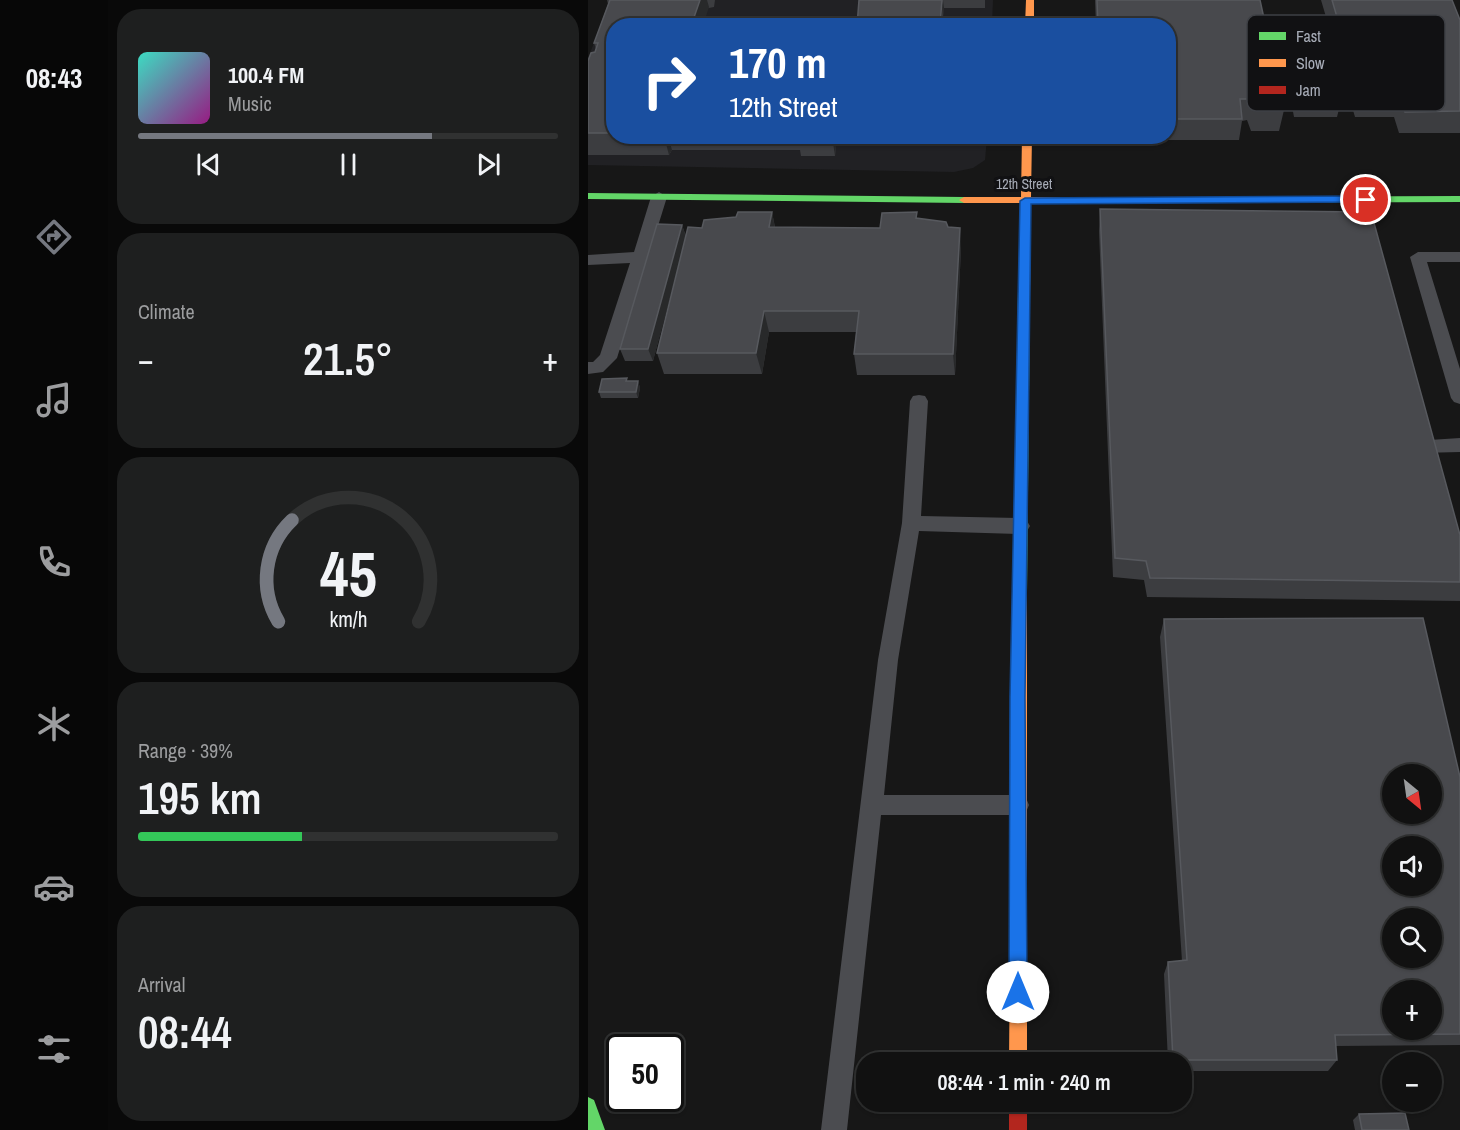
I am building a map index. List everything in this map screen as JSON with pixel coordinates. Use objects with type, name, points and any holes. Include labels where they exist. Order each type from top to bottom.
[{"type":"main road","points":[[1029,18],[1030,0]]},
{"type":"main road","points":[[1018,1052],[1020,526],[1027,144]]},
{"type":"main road","name":"12th Street","points":[[588,196],[1025,201],[1460,199]]},
{"type":"main road","points":[[588,1106],[596,1130]]},
{"type":"main road","points":[[1018,1112],[1018,1130]]},
{"type":"lane","points":[[588,368],[597,368],[608,358],[659,197]]},
{"type":"lane","points":[[588,260],[640,256]]},
{"type":"lane","points":[[1460,257],[1418,257],[1460,398]]},
{"type":"lane","points":[[834,1130],[888,660],[911,523],[919,401]]},
{"type":"lane","points":[[1420,446],[1460,445]]},
{"type":"lane","points":[[911,523],[1020,526]]},
{"type":"lane","points":[[871,805],[1018,805]]},
{"type":"shaded area","points":[[611,0],[993,0],[992,18],[606,18],[606,144],[986,144],[985,160],[973,168],[954,172],[588,165],[588,58]]},
{"type":"building","points":[[610,0],[700,0],[694,18],[606,18],[606,133],[588,133],[588,61],[598,43],[594,43]]},
{"type":"building","points":[[859,0],[942,0],[941,18],[858,18]]},
{"type":"building","points":[[1097,0],[1260,0],[1263,15],[1247,15],[1247,99],[1240,99],[1242,119],[1176,119],[1176,18],[1098,18]]},
{"type":"building","points":[[1332,0],[1452,0],[1460,20],[1460,111],[1405,112],[1405,111],[1445,111],[1445,15],[1336,15]]},
{"type":"building","points":[[1100,209],[1371,212],[1460,535],[1460,582],[1150,578],[1146,561],[1115,558]]},
{"type":"building","points":[[738,212],[772,212],[769,227],[880,228],[882,213],[917,212],[916,218],[946,222],[948,227],[960,228],[953,354],[854,354],[859,311],[764,311],[756,353],[657,353],[688,227],[702,228],[704,220],[736,217]]},
{"type":"building","points":[[657,224],[682,225],[648,349],[620,349]]},
{"type":"building","points":[[627,378],[626,381],[638,381],[636,392],[599,392],[602,379]]},
{"type":"building","points":[[1423,618],[1460,777],[1460,1034],[1442,1034],[1442,980],[1382,980],[1382,1035],[1335,1035],[1337,1060],[1192,1060],[1192,1052],[1173,1052],[1168,962],[1187,960],[1164,619]]},
{"type":"building","points":[[1405,1113],[1409,1130],[1362,1130],[1359,1114]]},
{"type":"traffic: fast","points":[[588,196],[964,200]]},
{"type":"traffic: fast","points":[[1207,200],[1460,199]]},
{"type":"traffic: fast","points":[[1020,593],[1024,293]]},
{"type":"traffic: fast","points":[[588,1106],[596,1130]]},
{"type":"traffic: slow","points":[[1029,18],[1030,0]]},
{"type":"traffic: slow","points":[[1024,293],[1027,144]]},
{"type":"traffic: slow","points":[[964,200],[1207,200]]},
{"type":"traffic: slow","points":[[1018,1052],[1020,593]]},
{"type":"traffic: jam","points":[[1018,1112],[1018,1130]]},
{"type":"route","points":[[1018,992],[1019,563],[1025,201],[1366,200]]}]
